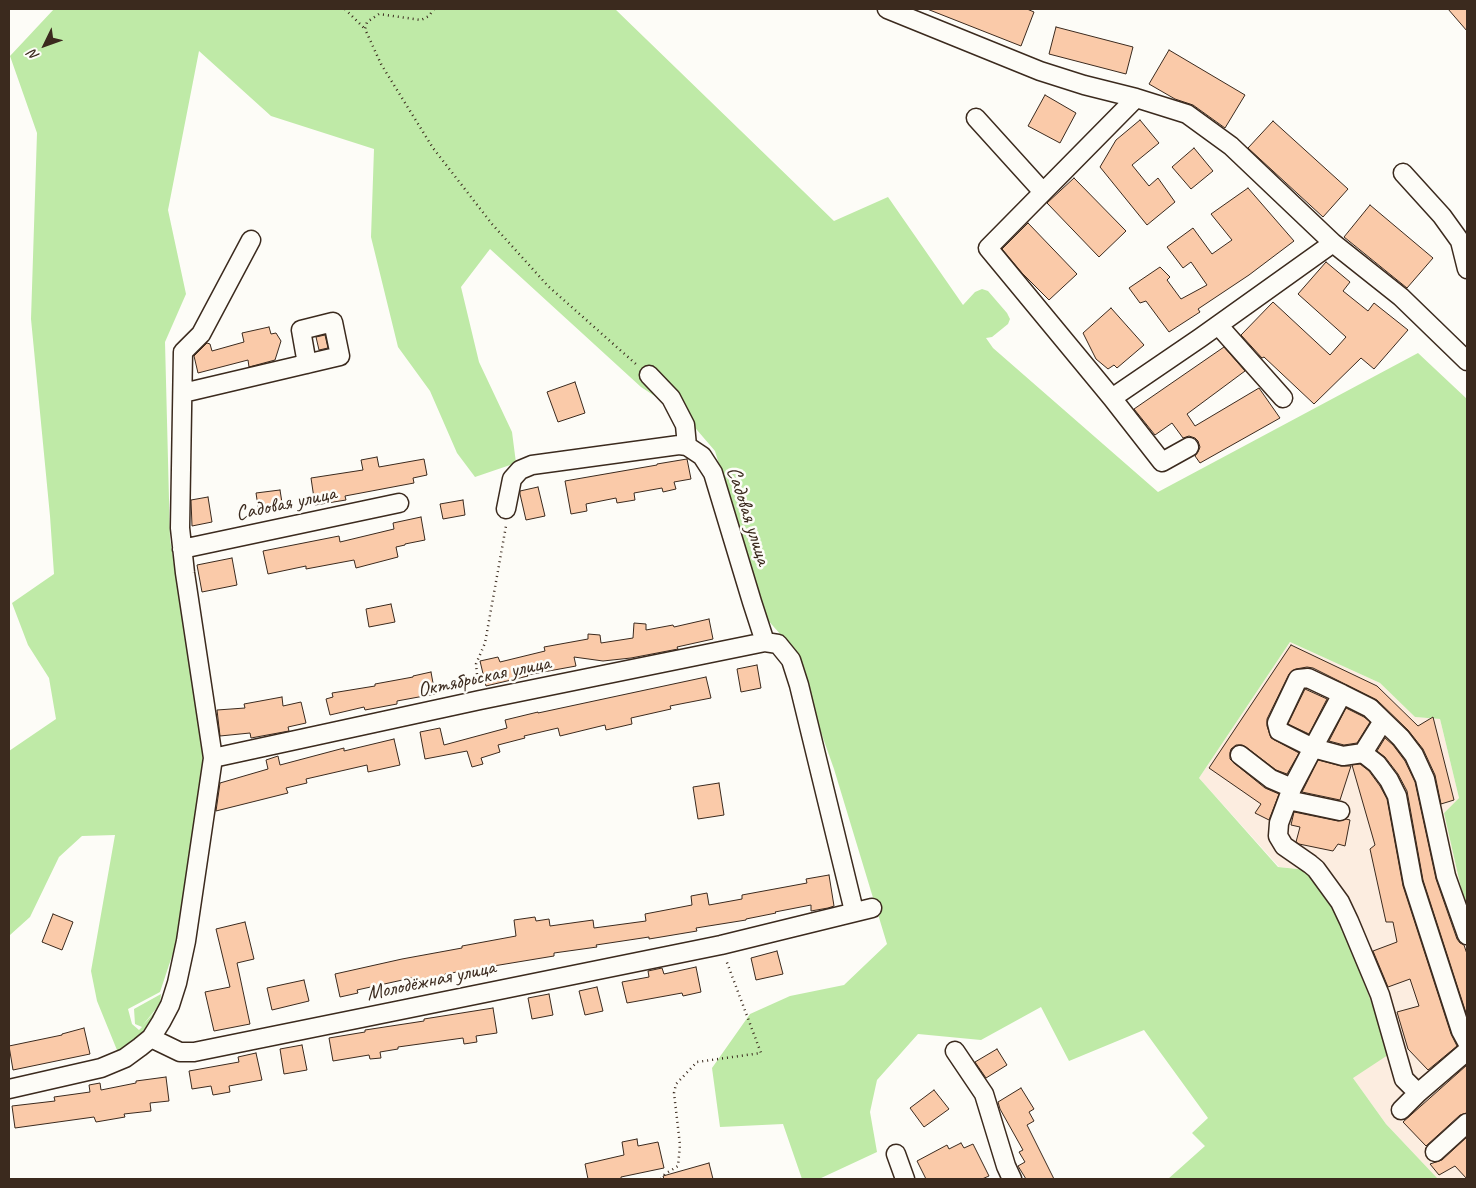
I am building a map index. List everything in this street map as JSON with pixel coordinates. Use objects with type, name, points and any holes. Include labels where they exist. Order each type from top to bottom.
[{"type":"street","points":[[887,9],[1040,71],[1187,114],[1231,146],[1333,243],[1401,297],[1467,361]]},
{"type":"street","points":[[1136,98],[988,248],[1112,398],[1162,462],[1189,447]]},
{"type":"street","points":[[976,118],[1043,192]]},
{"type":"street","points":[[1403,174],[1442,216],[1460,241],[1467,269]]},
{"type":"street","points":[[9,1089],[101,1068],[125,1058],[151,1038],[162,1022],[179,975],[186,941],[213,758],[180,528],[183,352],[201,334],[251,240]]},
{"type":"street","points":[[1112,398],[1333,243]]},
{"type":"street","points":[[1218,325],[1283,398]]},
{"type":"street","points":[[183,393],[307,364]]},
{"type":"street","points":[[506,509],[512,479],[520,470],[532,466],[679,445],[687,446],[685,425],[671,398],[648,375]]},
{"type":"street","name":"Садовая улица","points":[[687,446],[702,456],[713,473],[766,642]]},
{"type":"street","name":"Садовая улица","points":[[182,549],[399,503]]},
{"type":"street","points":[[766,642],[778,644],[790,660],[799,685],[854,911]]},
{"type":"street","name":"Октябрьская улица","points":[[213,758],[480,700],[766,642]]},
{"type":"street","points":[[1467,935],[1446,876],[1425,779],[1414,755],[1401,738],[1370,708],[1308,678],[1298,679],[1277,723],[1279,731],[1314,748],[1343,756],[1363,753],[1377,764],[1389,780],[1397,796],[1413,883],[1461,1031],[1467,1042]]},
{"type":"street","points":[[1342,694],[1290,794],[1279,823],[1278,836],[1284,846],[1316,870],[1340,902],[1380,995],[1404,1079],[1418,1093]]},
{"type":"street","points":[[1363,753],[1383,721]]},
{"type":"street","points":[[1240,755],[1290,794],[1340,811]]},
{"type":"street","name":"Молодёжная улица","points":[[151,1038],[180,1052],[194,1052],[721,945],[872,908]]},
{"type":"street","points":[[955,1051],[984,1094],[1006,1166],[1012,1179]]},
{"type":"street","points":[[1401,1110],[1467,1051]]},
{"type":"street","points":[[1435,1152],[1467,1123]]},
{"type":"street","points":[[896,1154],[905,1179]]},
{"type":"path","points":[[345,9],[365,29],[381,64],[433,148],[492,224],[548,286],[596,331],[648,375]]},
{"type":"path","points":[[365,29],[367,22],[379,14],[421,20],[429,16],[434,9]]},
{"type":"path","points":[[480,700],[476,664],[485,642],[506,531],[506,509]]},
{"type":"path","points":[[661,1179],[665,1174],[678,1166],[680,1145],[674,1093],[676,1084],[697,1062],[761,1052],[721,945]]},
{"type":"shaded area","points":[[1290,642],[1380,683],[1415,717],[1440,719],[1459,798],[1444,813],[1467,908],[1467,1179],[1438,1179],[1386,1124],[1353,1078],[1307,870],[1279,867],[1199,778]]},
{"type":"green space","points":[[54,9],[615,9],[834,221],[888,197],[963,305],[975,292],[982,289],[988,291],[1007,313],[1010,319],[1008,324],[992,337],[986,338],[993,348],[1158,492],[1418,353],[1467,399],[1467,908],[1444,813],[1459,798],[1440,719],[1415,717],[1380,683],[1290,642],[1199,778],[1278,867],[1307,870],[1333,903],[1391,1053],[1353,1078],[1386,1124],[1438,1179],[1168,1179],[1205,1146],[1192,1133],[1208,1118],[1144,1030],[1069,1061],[1041,1007],[981,1040],[918,1034],[877,1080],[870,1112],[877,1152],[819,1179],[802,1179],[783,1124],[720,1127],[712,1068],[750,1014],[790,996],[844,985],[887,944],[834,769],[790,645],[765,617],[715,451],[685,416],[641,387],[490,249],[461,287],[479,362],[512,432],[516,463],[475,477],[457,453],[430,391],[398,347],[371,237],[374,149],[271,116],[199,51],[168,210],[186,294],[165,342],[170,539],[206,761],[179,935],[160,992],[128,1009],[132,1024],[139,1030],[142,1027],[135,1024],[134,1009],[161,994],[160,1004],[142,1026],[160,1006],[145,1039],[119,1055],[97,1001],[91,971],[115,835],[82,836],[59,857],[30,917],[10,935],[9,940],[9,751],[56,719],[49,678],[28,645],[12,603],[54,574],[31,319],[37,133],[10,56]]},
{"type":"building","points":[[927,9],[1027,9],[1034,12],[1021,46]]},
{"type":"building","points":[[1448,9],[1467,9],[1467,31]]},
{"type":"building","points":[[1056,27],[1133,47],[1126,74],[1049,54]]},
{"type":"building","points":[[1169,50],[1245,95],[1225,128],[1193,105],[1175,99],[1149,84]]},
{"type":"building","points":[[1045,95],[1076,113],[1060,143],[1028,126]]},
{"type":"building","points":[[1140,120],[1159,143],[1132,165],[1149,186],[1158,178],[1175,202],[1147,225],[1100,167],[1116,140]]},
{"type":"building","points":[[1273,121],[1348,189],[1323,217],[1248,148]]},
{"type":"building","points":[[1194,148],[1213,171],[1191,189],[1172,167]]},
{"type":"building","points":[[1074,178],[1126,231],[1099,257],[1047,203]]},
{"type":"building","points":[[1248,188],[1294,241],[1249,275],[1198,309],[1200,312],[1169,332],[1146,301],[1140,303],[1129,288],[1160,267],[1170,277],[1167,280],[1181,299],[1207,285],[1191,262],[1183,268],[1167,247],[1193,228],[1212,254],[1232,240],[1211,214]]},
{"type":"building","points":[[1370,205],[1433,258],[1407,288],[1344,237]]},
{"type":"building","points":[[1028,223],[1077,274],[1049,300],[1022,273],[1002,249]]},
{"type":"building","points":[[1326,262],[1350,282],[1343,291],[1368,311],[1374,303],[1408,330],[1374,369],[1361,358],[1314,404],[1264,357],[1262,358],[1241,335],[1273,302],[1330,355],[1346,337],[1298,294]]},
{"type":"building","points":[[1111,308],[1144,345],[1117,368],[1114,365],[1108,369],[1096,359],[1083,333]]},
{"type":"building","points":[[269,327],[271,334],[276,333],[281,341],[275,360],[249,367],[248,360],[198,373],[194,356],[207,343],[210,344],[212,351],[244,342],[242,333]]},
{"type":"building","points":[[325,335],[328,348],[319,350],[316,337]]},
{"type":"building","points":[[1224,347],[1245,371],[1187,414],[1195,426],[1259,388],[1280,418],[1200,463],[1195,456],[1200,447],[1195,438],[1189,436],[1183,438],[1172,423],[1155,435],[1134,409]]},
{"type":"building","points":[[575,382],[585,413],[558,422],[547,392]]},
{"type":"building","points":[[377,457],[379,467],[424,459],[427,475],[413,478],[414,483],[345,496],[346,500],[315,505],[311,478],[363,470],[361,460]]},
{"type":"building","points":[[687,459],[691,479],[674,482],[676,489],[663,492],[662,488],[634,493],[635,500],[617,503],[616,498],[586,504],[587,511],[571,514],[565,481]]},
{"type":"building","points":[[538,487],[545,516],[526,520],[520,491]]},
{"type":"building","points":[[280,490],[283,509],[259,513],[256,493]]},
{"type":"building","points":[[208,497],[212,522],[192,526],[191,500]]},
{"type":"building","points":[[463,500],[465,515],[443,519],[440,504]]},
{"type":"building","points":[[421,517],[425,540],[396,547],[398,557],[356,568],[354,560],[306,569],[306,566],[268,574],[263,551],[339,536],[340,542],[394,529],[393,523]]},
{"type":"building","points":[[232,558],[237,585],[202,592],[197,565]]},
{"type":"building","points":[[391,604],[395,622],[369,627],[366,609]]},
{"type":"building","points":[[709,619],[713,639],[677,647],[678,649],[631,658],[603,661],[574,657],[576,666],[527,675],[486,686],[480,661],[498,657],[500,662],[545,651],[544,647],[588,639],[588,634],[600,635],[601,643],[633,638],[634,623],[646,624],[646,630],[673,625],[674,627]]},
{"type":"building","points":[[1291,645],[1377,686],[1418,726],[1433,717],[1454,800],[1441,804],[1435,775],[1423,749],[1408,730],[1377,700],[1313,668],[1307,667],[1296,669],[1289,674],[1267,719],[1271,738],[1299,753],[1287,774],[1276,770],[1242,745],[1236,745],[1231,749],[1230,759],[1234,763],[1265,788],[1279,794],[1269,820],[1255,813],[1261,804],[1209,768]]},
{"type":"building","points":[[757,665],[761,688],[741,692],[737,669]]},
{"type":"building","points":[[431,672],[435,694],[397,701],[397,704],[365,710],[364,707],[330,715],[326,699],[333,697],[332,693],[375,686],[375,684]]},
{"type":"building","points":[[706,677],[711,698],[670,706],[671,709],[631,718],[632,724],[606,730],[605,725],[560,736],[558,728],[524,736],[525,738],[498,745],[500,752],[481,758],[483,764],[472,767],[467,751],[425,759],[420,732],[440,728],[444,745],[507,728],[505,720]]},
{"type":"building","points":[[1305,689],[1327,699],[1309,734],[1288,724]]},
{"type":"building","points":[[282,697],[283,706],[301,702],[306,723],[288,727],[289,731],[251,738],[250,733],[220,736],[217,710],[245,708],[244,704]]},
{"type":"building","points":[[1346,708],[1370,722],[1357,743],[1344,745],[1329,741]]},
{"type":"building","points":[[1385,738],[1405,761],[1415,782],[1436,879],[1457,939],[1464,945],[1467,954],[1467,1016],[1423,880],[1407,791],[1398,774],[1385,757],[1377,751]]},
{"type":"building","points":[[394,739],[400,765],[368,772],[367,765],[306,779],[307,783],[286,788],[288,793],[216,811],[220,783],[268,769],[266,760],[278,756],[280,765],[344,748],[344,751]]},
{"type":"building","points":[[1318,760],[1341,766],[1351,766],[1340,800],[1302,792]]},
{"type":"building","points":[[1360,764],[1369,771],[1387,799],[1403,886],[1451,1034],[1457,1046],[1428,1070],[1408,1049],[1397,1012],[1419,1006],[1410,979],[1388,987],[1373,951],[1397,942],[1393,922],[1386,922],[1370,849],[1375,845],[1352,765]]},
{"type":"building","points":[[719,783],[724,815],[698,819],[693,787]]},
{"type":"building","points":[[1294,812],[1338,821],[1350,820],[1345,846],[1338,844],[1333,851],[1296,842],[1300,827],[1291,825]]},
{"type":"building","points":[[829,875],[834,906],[828,908],[811,911],[811,905],[746,920],[696,928],[697,931],[596,945],[597,947],[554,953],[554,956],[445,974],[446,976],[417,981],[416,977],[357,990],[358,993],[340,997],[335,974],[516,936],[514,920],[535,917],[536,921],[549,919],[550,926],[593,920],[594,928],[646,921],[645,914],[692,905],[691,896],[707,893],[709,905],[742,899],[742,895],[807,883],[806,879]]},
{"type":"building","points":[[53,914],[73,922],[62,950],[42,942]]},
{"type":"building","points":[[245,922],[254,959],[237,963],[250,1024],[214,1031],[205,992],[230,987],[216,929]]},
{"type":"building","points":[[777,951],[783,974],[756,980],[751,958]]},
{"type":"building","points":[[696,967],[701,992],[683,996],[682,993],[627,1003],[622,982],[649,977],[648,971],[662,968],[664,974]]},
{"type":"building","points":[[304,980],[309,1001],[272,1010],[267,988]]},
{"type":"building","points":[[597,987],[603,1011],[585,1015],[579,991]]},
{"type":"building","points":[[549,994],[553,1015],[532,1019],[528,998]]},
{"type":"building","points":[[493,1008],[497,1033],[476,1036],[477,1042],[464,1044],[463,1038],[398,1047],[398,1049],[380,1052],[381,1058],[370,1059],[369,1055],[333,1061],[329,1038],[365,1032],[365,1030],[424,1021],[424,1019]]},
{"type":"building","points":[[84,1028],[90,1054],[13,1070],[9,1046],[62,1035]]},
{"type":"building","points":[[302,1045],[307,1070],[284,1074],[280,1049]]},
{"type":"building","points":[[997,1049],[1007,1065],[986,1078],[975,1062]]},
{"type":"building","points":[[256,1053],[262,1080],[229,1086],[230,1092],[213,1095],[211,1086],[192,1089],[189,1071],[239,1062],[238,1057]]},
{"type":"building","points":[[1467,1065],[1467,1113],[1460,1115],[1426,1146],[1403,1122]]},
{"type":"building","points":[[166,1077],[169,1101],[150,1103],[151,1111],[124,1114],[125,1117],[96,1122],[94,1117],[15,1128],[12,1106],[55,1101],[54,1097],[90,1092],[89,1085],[100,1083],[101,1090],[136,1083],[136,1081]]},
{"type":"building","points":[[1021,1088],[1034,1109],[1029,1112],[1034,1121],[1027,1125],[1054,1179],[1026,1179],[1018,1166],[1025,1162],[1019,1152],[1023,1150],[998,1102]]},
{"type":"building","points":[[934,1090],[949,1109],[924,1127],[910,1108]]},
{"type":"building","points":[[1467,1137],[1467,1179],[1455,1166],[1439,1175],[1430,1164],[1442,1160]]},
{"type":"building","points":[[637,1139],[638,1146],[658,1142],[664,1168],[621,1177],[621,1179],[588,1179],[585,1164],[624,1155],[622,1142]]},
{"type":"building","points":[[961,1143],[964,1148],[973,1144],[989,1176],[982,1179],[926,1179],[917,1161],[947,1145],[949,1149]]},
{"type":"building","points":[[709,1163],[713,1179],[664,1179],[663,1176]]}]
